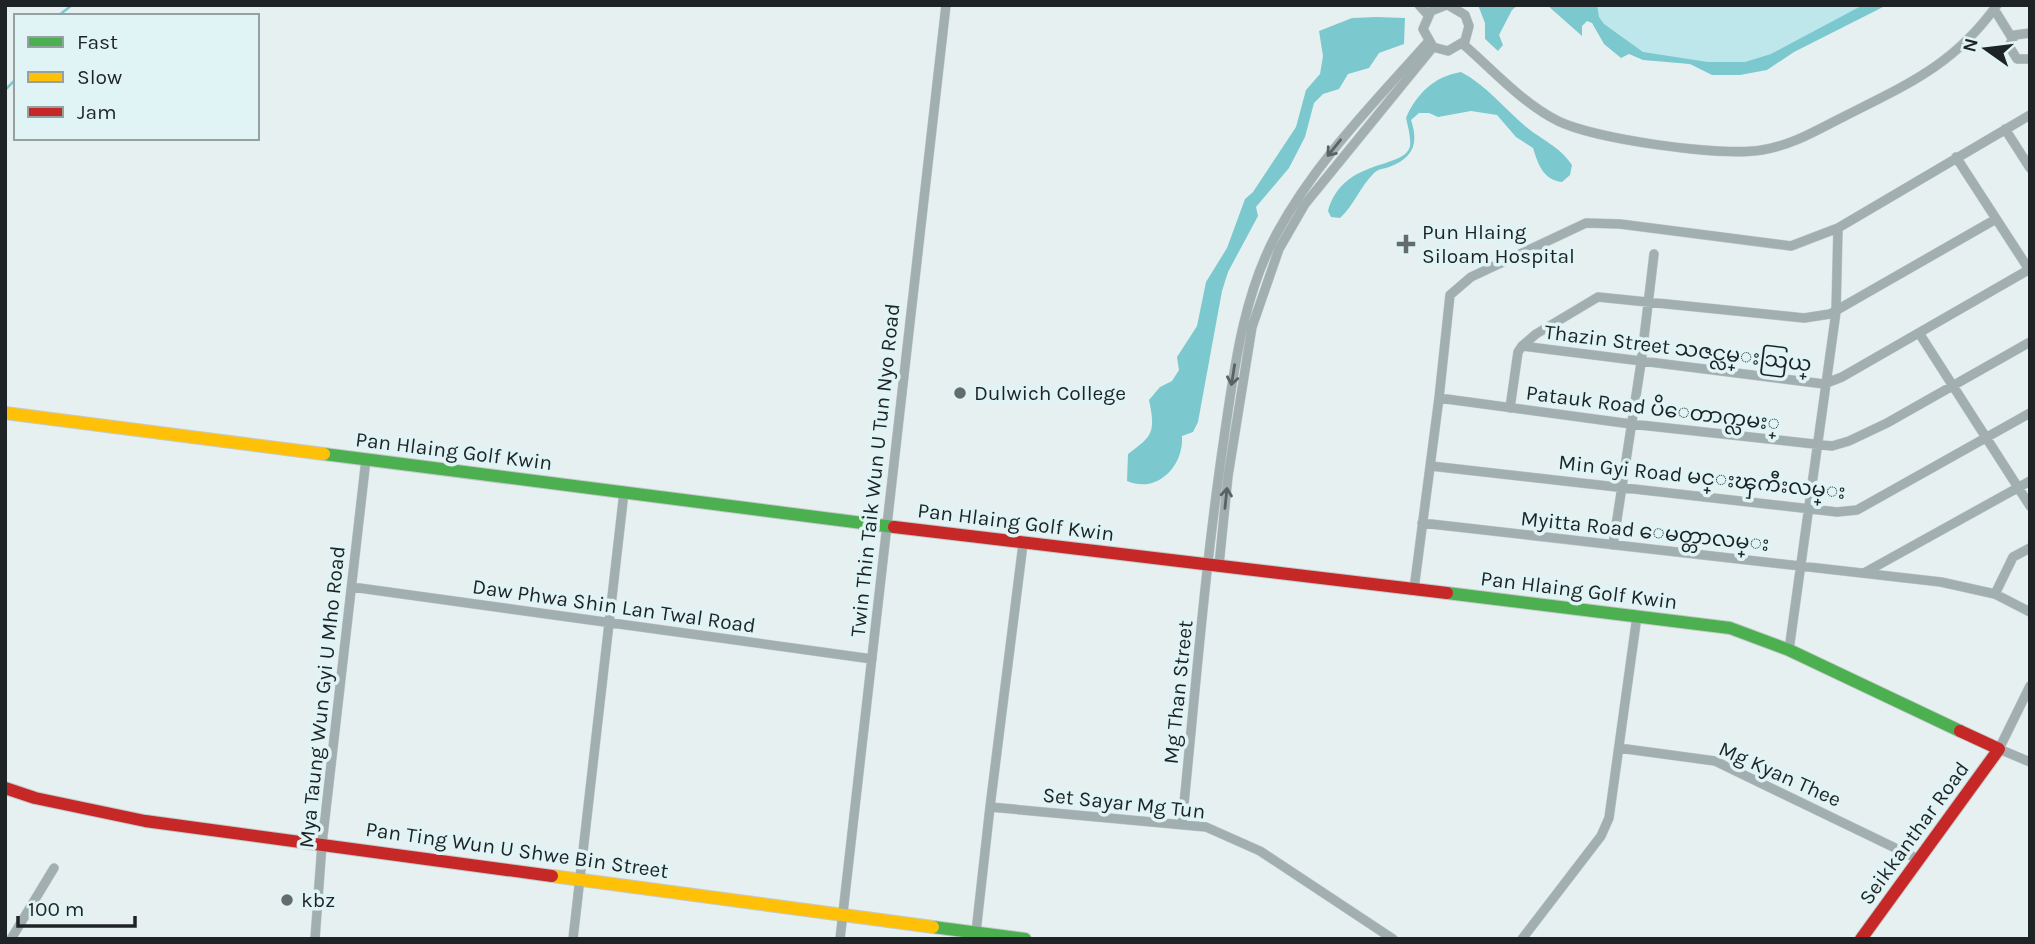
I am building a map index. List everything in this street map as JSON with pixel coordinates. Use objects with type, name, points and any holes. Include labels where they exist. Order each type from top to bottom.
[{"type":"street","name":"Twin Thin Taik Wun U Tun Nyo Road","points":[[840,939],[946,5]]},
{"type":"street","points":[[1419,5],[1428,15]]},
{"type":"street","points":[[1447,5],[1460,9],[1467,18],[1469,31],[1462,44],[1448,51],[1430,44],[1423,29],[1428,15],[1437,7],[1447,5]]},
{"type":"street","points":[[1462,44],[1537,107],[1577,129],[1640,142],[1731,152],[1760,150],[1794,143],[1927,75],[1961,48],[1996,7],[2012,38]]},
{"type":"street","points":[[2030,33],[2018,33],[2009,46],[2014,57],[2021,60],[2030,59]]},
{"type":"street","name":"Mg Than Street","points":[[1182,824],[1214,564],[1252,327],[1279,249],[1305,204],[1430,44]]},
{"type":"street","points":[[1414,590],[1450,295],[1471,277],[1586,223],[1620,224],[1791,246],[1838,228],[2030,115]]},
{"type":"street","points":[[2005,129],[2030,168]]},
{"type":"street","points":[[1956,157],[2029,270]]},
{"type":"street","points":[[1522,346],[1536,334],[1598,297],[1804,318],[1836,312],[1996,219]]},
{"type":"street","points":[[1789,650],[1836,312],[1838,228]]},
{"type":"street","points":[[1613,545],[1641,363],[1654,254]]},
{"type":"street","name":"Thazin Street သဇင္လမ္းသြယ္","points":[[1510,408],[1518,352],[1522,346],[1824,384],[2029,270]]},
{"type":"street","points":[[1919,333],[2030,506]]},
{"type":"street","name":"Patauk Road ပိေတာက္လမး္","points":[[1439,398],[1631,425],[1817,446],[1849,441],[1887,423],[2030,342]]},
{"type":"street","name":"Pan Hlaing Golf Kwin","points":[[5,412],[1023,544],[1214,564],[1730,628],[1789,650],[1999,749]]},
{"type":"street","name":"Min Gyi Road မင္းၾကီးလမ္း","points":[[1430,466],[1809,508],[1857,510],[2030,413]]},
{"type":"street","name":"Mya Taung Wun Gyi U Mho Road","points":[[315,939],[322,844],[366,458]]},
{"type":"street","points":[[1864,573],[2030,481]]},
{"type":"street","points":[[573,939],[624,492]]},
{"type":"street","name":"Myitta Road ေမတ္တာလမ္း","points":[[1422,523],[1950,583],[1996,594],[2030,612]]},
{"type":"street","points":[[976,932],[1023,544]]},
{"type":"street","points":[[1996,594],[2013,557],[2030,548]]},
{"type":"street","name":"Daw Phwa Shin Lan Twal Road","points":[[352,587],[872,659]]},
{"type":"street","points":[[1522,939],[1601,836],[1609,818],[1637,616]]},
{"type":"street","points":[[2030,686],[1999,749],[2030,762]]},
{"type":"street","name":"Mg Kyan Thee","points":[[1619,748],[1715,761],[1919,859]]},
{"type":"street","name":"Seikkanthar Road","points":[[1861,939],[1999,749]]},
{"type":"street","name":"Pan Ting Wun U Shwe Bin Street","points":[[5,788],[35,798],[145,821],[579,877],[1025,939]]},
{"type":"street","name":"Set Sayar Mg Tun","points":[[990,807],[1206,827],[1259,851],[1393,939]]},
{"type":"street","points":[[11,939],[54,868]]},
{"type":"shaded area","points":[[1575,5],[1873,5],[1767,62],[1719,69],[1645,57]]},
{"type":"water","points":[[1478,5],[1518,5],[1512,10],[1499,35],[1503,45],[1498,51],[1485,39],[1485,23]]},
{"type":"water","points":[[1547,5],[1597,5],[1599,17],[1604,24],[1643,52],[1708,62],[1745,62],[1771,54],[1863,5],[1887,5],[1794,52],[1767,70],[1740,75],[1712,75],[1690,64],[1643,60],[1629,54],[1621,58],[1604,44],[1592,23],[1587,21],[1582,26],[1582,36]]},
{"type":"water","points":[[1352,18],[1405,18],[1404,44],[1379,53],[1369,68],[1348,74],[1339,89],[1323,94],[1314,103],[1305,137],[1289,168],[1256,207],[1258,216],[1228,272],[1222,291],[1198,422],[1193,432],[1182,436],[1178,458],[1166,475],[1149,484],[1127,481],[1128,454],[1147,438],[1152,427],[1149,400],[1160,387],[1172,381],[1179,370],[1177,357],[1197,326],[1206,282],[1227,248],[1245,199],[1253,192],[1296,127],[1306,90],[1320,74],[1323,56],[1319,31]]},
{"type":"water","points":[[1461,72],[1479,83],[1525,126],[1562,153],[1572,165],[1570,175],[1562,182],[1546,175],[1533,148],[1516,137],[1497,115],[1471,111],[1438,117],[1419,113],[1411,120],[1414,143],[1409,155],[1376,172],[1340,218],[1331,217],[1328,211],[1346,181],[1406,153],[1410,143],[1406,118],[1421,94],[1435,82]]},
{"type":"waterway","points":[[61,14],[72,5]]},
{"type":"waterway","points":[[5,90],[14,81]]},
{"type":"traffic: fast","points":[[324,454],[894,527]]},
{"type":"traffic: fast","points":[[1447,593],[1730,628],[1789,650],[1960,731]]},
{"type":"traffic: fast","points":[[933,927],[1025,939]]},
{"type":"traffic: slow","points":[[5,413],[324,454]]},
{"type":"traffic: slow","points":[[552,876],[933,927]]},
{"type":"traffic: jam","points":[[894,527],[1447,593]]},
{"type":"traffic: jam","points":[[1861,939],[1999,749],[1960,731]]},
{"type":"traffic: jam","points":[[5,788],[35,798],[145,821],[552,876]]},
{"type":"place","name":"Pun Hlaing Siloam Hospital","points":[[1406,244]]},
{"type":"place","name":"Dulwich College","points":[[960,393]]},
{"type":"place","name":"kbz","points":[[287,900]]}]
